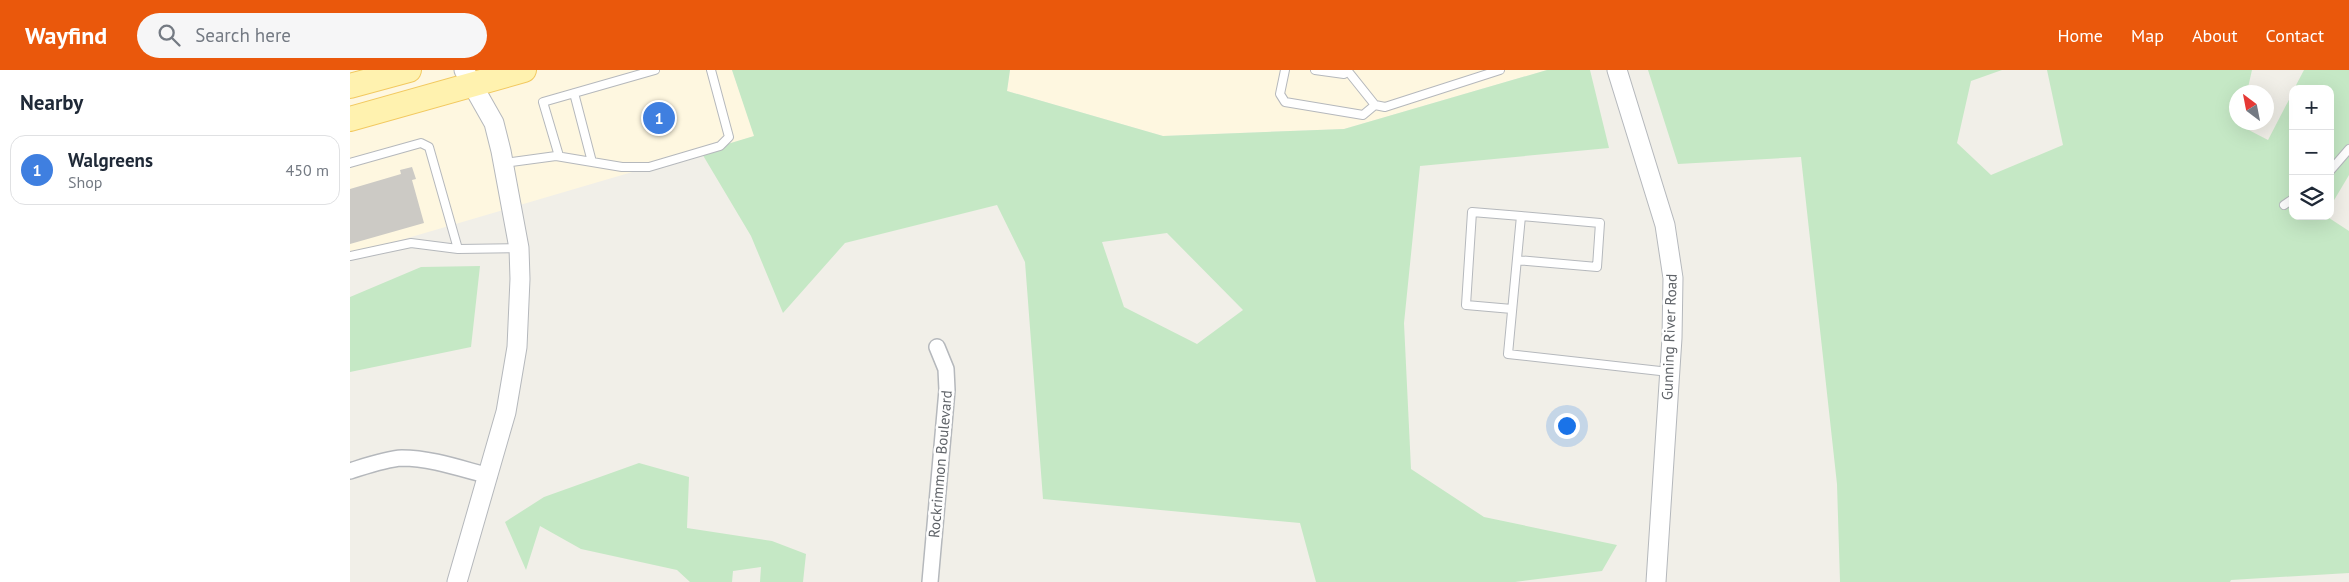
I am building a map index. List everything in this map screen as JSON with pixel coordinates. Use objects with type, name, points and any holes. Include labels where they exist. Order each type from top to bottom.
[{"type":"main road","points":[[350,86],[409,70]]},
{"type":"main road","points":[[350,119],[480,76],[524,70]]},
{"type":"street","name":"Gunning River Road","points":[[1617,70],[1665,225],[1673,278],[1656,582]]},
{"type":"street","points":[[457,582],[506,412],[517,347],[520,279],[519,248],[504,163],[480,76]]},
{"type":"street","name":"Rockrimmon Boulevard","points":[[930,582],[946,390],[946,369],[937,347]]},
{"type":"street","points":[[350,471],[402,458],[438,463],[489,476]]},
{"type":"lane","points":[[559,156],[543,102],[655,70]]},
{"type":"lane","points":[[504,163],[559,156],[622,167],[650,167],[720,146],[729,137],[711,70]]},
{"type":"lane","points":[[1285,70],[1280,94],[1285,102],[1363,115],[1375,105]]},
{"type":"lane","points":[[1315,70],[1344,74],[1347,71],[1375,105],[1385,107],[1500,70]]},
{"type":"lane","points":[[574,93],[592,162]]},
{"type":"lane","points":[[350,163],[421,143],[429,147],[458,250]]},
{"type":"lane","points":[[2334,166],[2349,149]]},
{"type":"lane","points":[[2284,205],[2289,202]]},
{"type":"lane","points":[[1512,309],[1466,305],[1472,212],[1600,224],[1597,267],[1517,260]]},
{"type":"lane","points":[[1521,216],[1508,354],[1669,372]]},
{"type":"lane","points":[[350,256],[411,243],[458,250],[519,248]]},
{"type":"shaded area","points":[[350,70],[732,70],[755,136],[350,255]]},
{"type":"shaded area","points":[[1010,70],[1547,70],[1344,129],[1163,136],[1007,91]]},
{"type":"green space","points":[[732,70],[1010,70],[1007,91],[1163,136],[1344,129],[1547,70],[1590,70],[1609,148],[1420,166],[1404,323],[1411,469],[1484,517],[1617,545],[1602,571],[1515,582],[1316,582],[1300,523],[1043,499],[1025,262],[997,205],[845,243],[783,313],[751,236],[701,152],[754,136]],"holes":[[[1167,233],[1243,310],[1197,344],[1124,307],[1102,242]]]},
{"type":"green space","points":[[1648,70],[2002,70],[1971,81],[1957,143],[1991,175],[2063,145],[2047,70],[2252,70],[2249,85],[2229,85],[2229,130],[2249,130],[2268,140],[2289,100],[2289,220],[2332,220],[2349,231],[2349,573],[2231,580],[2230,582],[1840,582],[1837,484],[1801,157],[1678,164]]},
{"type":"green space","points":[[2304,70],[2349,70],[2349,175],[2334,200],[2334,85],[2296,85]]},
{"type":"green space","points":[[480,266],[471,347],[350,372],[350,297],[421,267]]},
{"type":"green space","points":[[639,463],[689,477],[687,528],[772,541],[806,554],[803,582],[760,582],[761,567],[733,571],[732,582],[690,582],[677,570],[581,549],[540,526],[526,570],[505,522],[544,497]]},
{"type":"building","points":[[412,167],[416,179],[412,180],[424,223],[350,244],[350,189],[401,174],[400,170]]},
{"type":"place","name":"Walgreens","points":[[659,118]]}]
